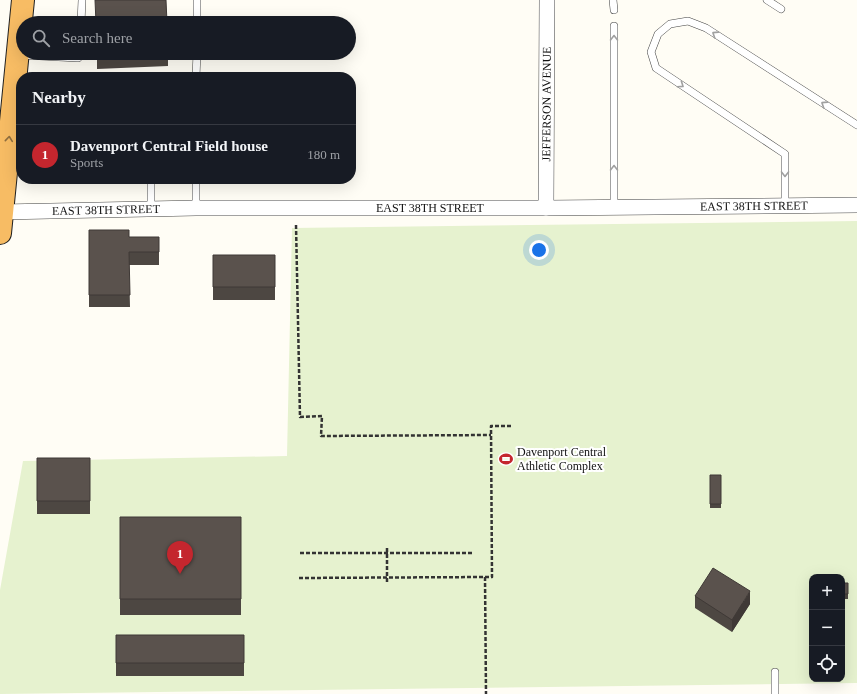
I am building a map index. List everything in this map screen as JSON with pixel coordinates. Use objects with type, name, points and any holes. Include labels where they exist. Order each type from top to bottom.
[{"type":"highway","points":[[22,16],[23,0]]},
{"type":"highway","points":[[18,60],[18,72]]},
{"type":"highway","points":[[0,233],[1,212],[14,165],[16,122]]},
{"type":"street","name":"JEFFERSON AVENUE","points":[[546,208],[547,0]]},
{"type":"street","name":"EAST 38TH STREET","points":[[1,212],[196,208],[614,208],[857,205]]},
{"type":"lane","points":[[81,16],[82,0]]},
{"type":"lane","points":[[197,0],[197,16]]},
{"type":"lane","points":[[614,0],[614,10]]},
{"type":"lane","points":[[767,0],[781,9]]},
{"type":"lane","points":[[785,206],[785,154],[656,68],[651,52],[658,34],[670,24],[688,21],[706,28],[857,125]]},
{"type":"lane","points":[[614,26],[614,208]]},
{"type":"lane","points":[[196,72],[197,60]]},
{"type":"lane","points":[[151,184],[151,209]]},
{"type":"lane","points":[[196,184],[196,208]]},
{"type":"lane","points":[[775,672],[776,694]]},
{"type":"path","points":[[296,208],[300,417],[322,416],[321,436],[491,435]]},
{"type":"path","points":[[299,578],[492,577],[491,426],[511,426]]},
{"type":"path","points":[[387,548],[387,584]]},
{"type":"path","points":[[300,553],[472,554]]},
{"type":"path","points":[[485,577],[486,694]]},
{"type":"green space","name":"Davenport Central Athletic Complex","points":[[857,221],[857,683],[0,694],[0,590],[23,461],[287,456],[292,228]]},
{"type":"building","points":[[95,0],[166,0],[167,16],[96,16]]},
{"type":"building","points":[[89,230],[129,230],[129,237],[159,237],[159,252],[129,252],[130,295],[89,295]]},
{"type":"building","points":[[213,255],[275,255],[275,287],[213,287]]},
{"type":"building","points":[[37,458],[90,458],[90,501],[37,501]]},
{"type":"building","points":[[710,475],[721,475],[721,504],[710,504]]},
{"type":"building","points":[[120,517],[241,517],[241,599],[120,599]]},
{"type":"building","points":[[713,568],[750,591],[732,620],[695,596]]},
{"type":"building","points":[[845,583],[848,583],[848,594],[845,594]]},
{"type":"building","points":[[116,635],[244,635],[244,663],[116,663]]},
{"type":"place","name":"Davenport Central Athletic Complex","points":[[506,459]]},
{"type":"place","name":"Davenport Central Field house","points":[[180,574]]}]
